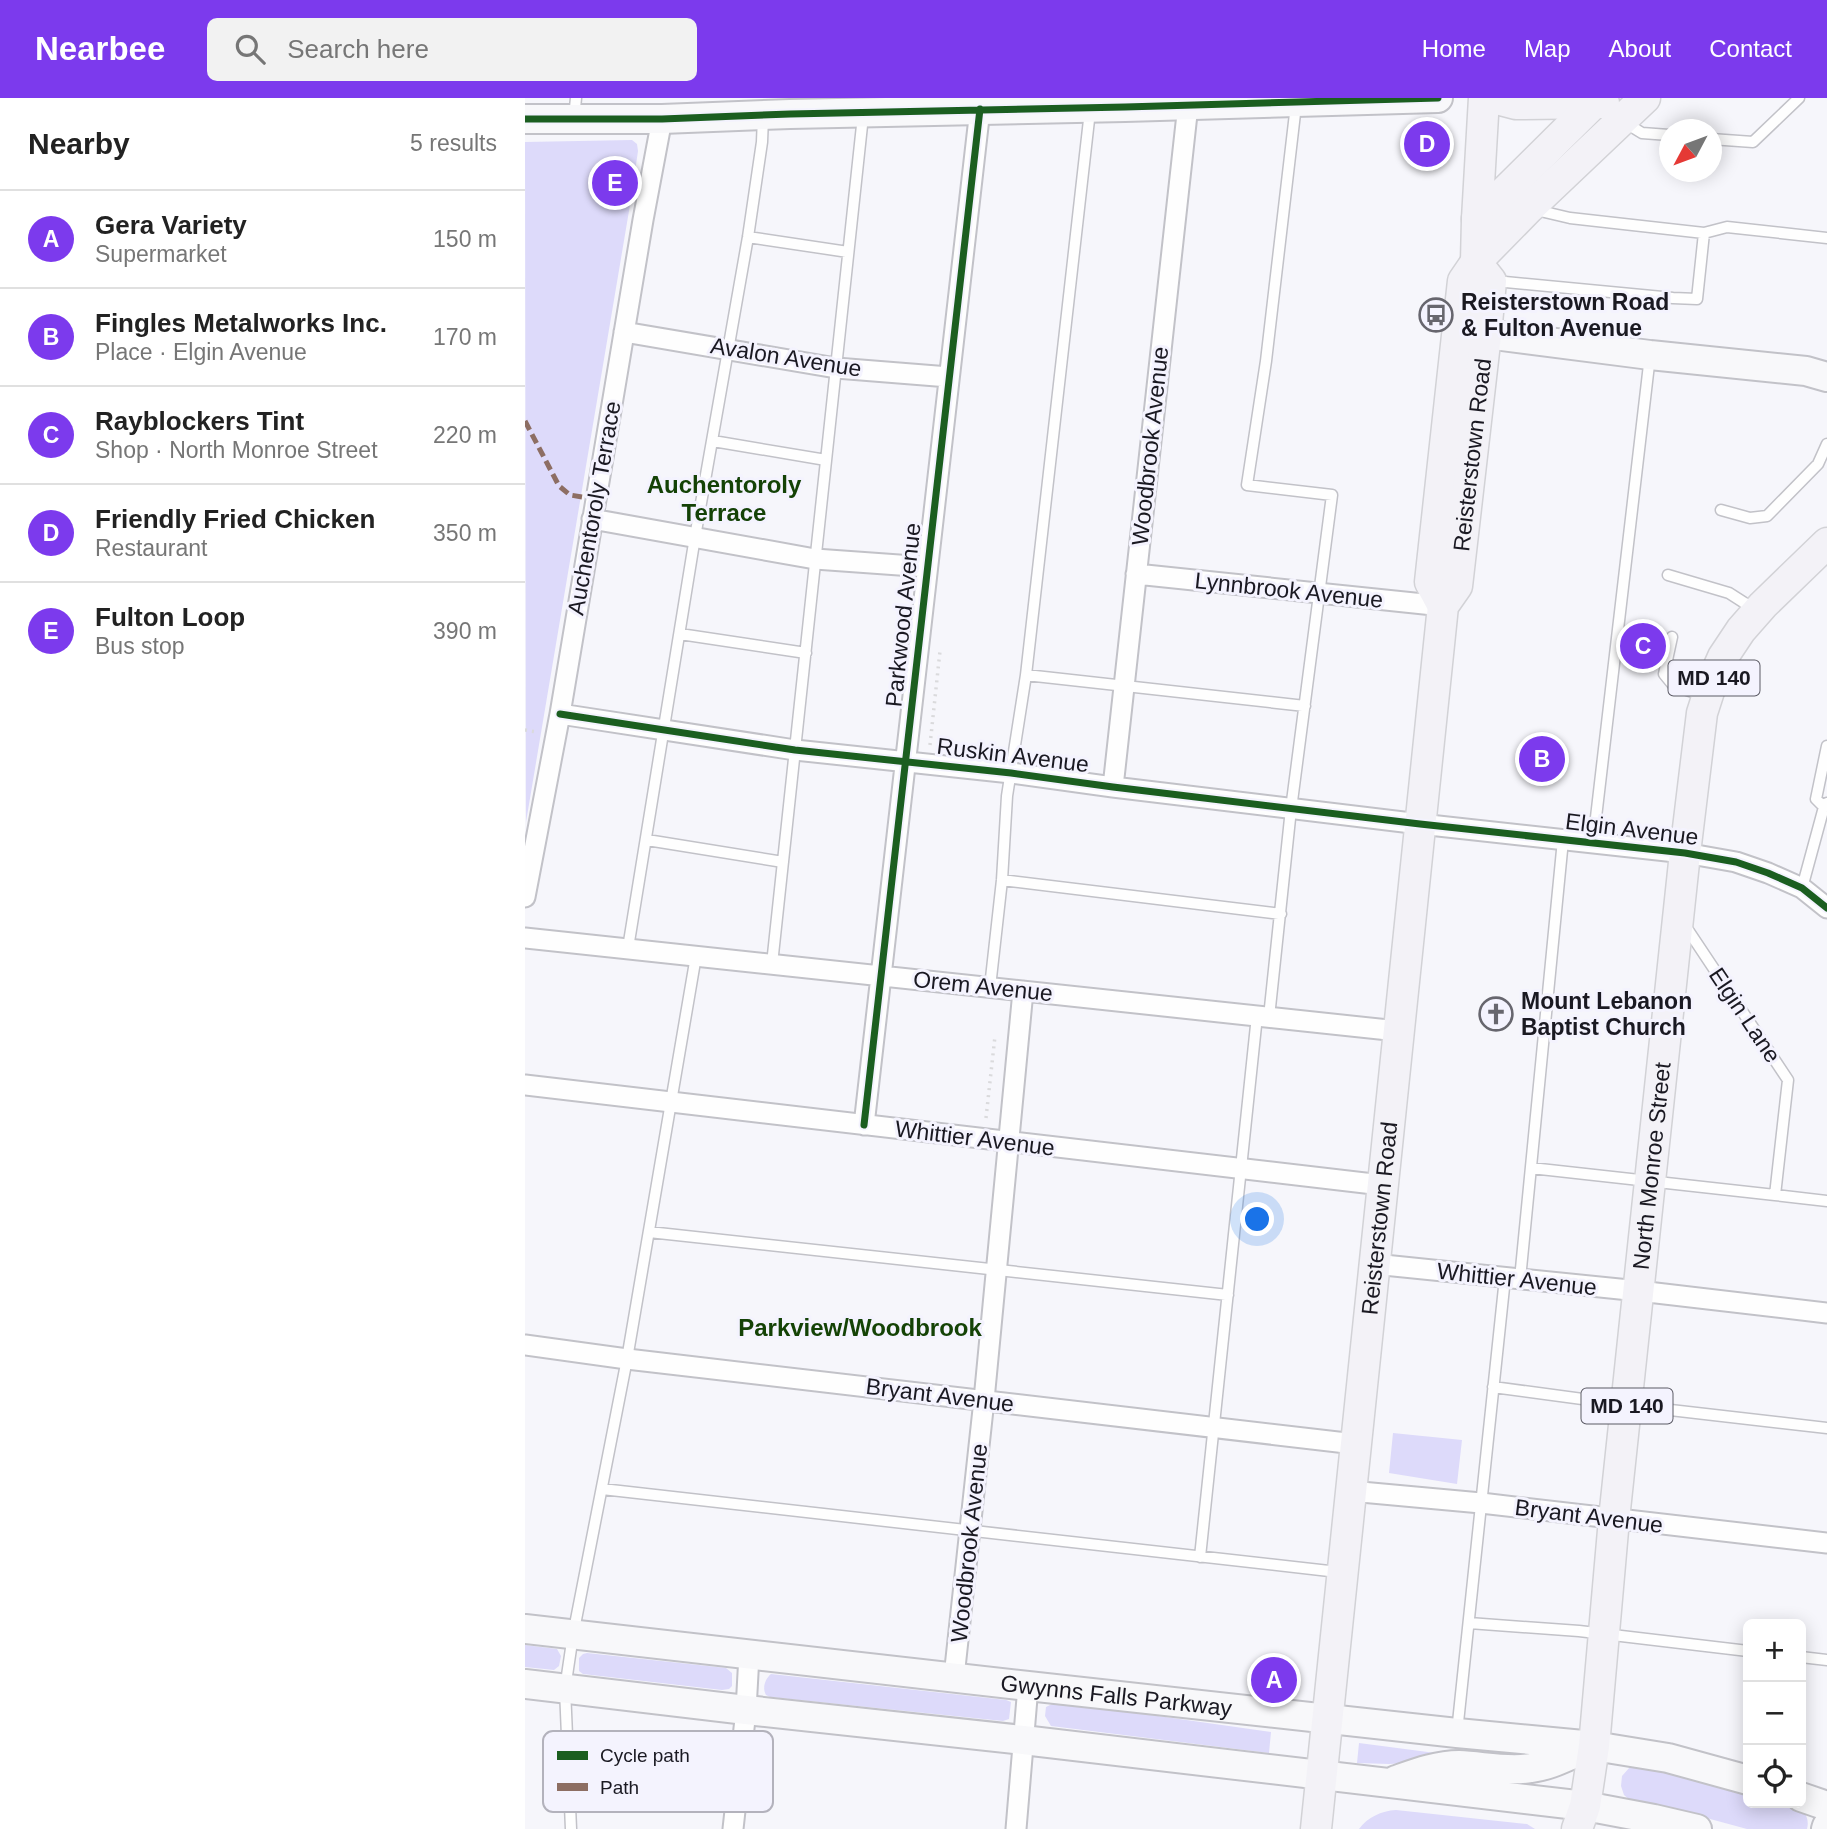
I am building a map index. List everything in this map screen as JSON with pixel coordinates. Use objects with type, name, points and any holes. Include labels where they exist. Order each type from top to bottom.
[{"type":"main road","points":[[525,120],[575,108],[662,119],[762,107],[863,112],[1090,108],[1126,103],[1188,105],[1438,98]]},
{"type":"main road","name":"Reisterstown Road","points":[[1443,606],[1430,582],[1462,425],[1486,334],[1484,272],[1477,219],[1484,98]]},
{"type":"main road","points":[[1493,98],[1516,104],[1596,100],[1635,107]]},
{"type":"main road","points":[[1477,219],[1596,100]]},
{"type":"main road","points":[[1484,272],[1529,208],[1635,107]]},
{"type":"main road","name":"Reisterstown Road","points":[[1316,1829],[1443,606],[1457,586],[1461,550],[1462,425],[1456,336],[1463,281],[1484,272]]},
{"type":"main road","points":[[1486,334],[1806,371],[1827,377]]},
{"type":"main road","name":"North Monroe Street","points":[[1581,1818],[1594,1746],[1614,1519],[1702,713],[1723,657],[1757,611],[1827,543]]},
{"type":"main road","name":"Gwynns Falls Parkway","points":[[525,1629],[1594,1746],[1668,1758],[1743,1779]]},
{"type":"main road","points":[[525,1684],[1387,1783],[1581,1818],[1654,1819],[1697,1829]]},
{"type":"main road","points":[[1387,1783],[1439,1767],[1458,1765],[1531,1768],[1594,1746]]},
{"type":"main road","points":[[1806,1799],[1827,1806]]},
{"type":"street","name":"Woodbrook Avenue","points":[[1113,787],[1188,105]]},
{"type":"street","name":"Parkwood Avenue","points":[[864,1125],[979,109]]},
{"type":"street","name":"Auchentoroly Terrace","points":[[525,897],[560,714],[662,119]]},
{"type":"street","name":"Avalon Avenue","points":[[624,332],[836,368],[949,377]]},
{"type":"street","points":[[592,519],[815,559],[927,567]]},
{"type":"street","name":"Lynnbrook Avenue","points":[[1136,574],[1443,606]]},
{"type":"street","name":"Ruskin Avenue","points":[[560,714],[795,750],[1010,773],[1420,824]]},
{"type":"street","name":"Elgin Avenue","points":[[1420,824],[1685,853],[1736,862],[1802,888],[1827,908]]},
{"type":"street","name":"Orem Avenue","points":[[525,938],[1398,1031]]},
{"type":"street","name":"Woodbrook Avenue","points":[[954,1677],[984,1400],[1023,991]]},
{"type":"street","name":"Whittier Avenue","points":[[525,1085],[1382,1185]]},
{"type":"street","name":"Whittier Avenue","points":[[1374,1264],[1827,1313]]},
{"type":"street","name":"Bryant Avenue","points":[[525,1345],[1356,1444]]},
{"type":"street","name":"Bryant Avenue","points":[[1350,1491],[1481,1503],[1827,1543]]},
{"type":"street","points":[[744,1731],[749,1655]]},
{"type":"street","points":[[1016,1829],[1028,1686]]},
{"type":"lane","points":[[1722,140],[1753,142],[1799,98]]},
{"type":"lane","points":[[1201,1557],[1241,1169],[1281,914],[1291,809],[1332,495],[1247,485],[1266,361],[1297,102]]},
{"type":"lane","points":[[628,948],[695,537],[748,237],[762,142],[762,107]]},
{"type":"lane","points":[[1635,107],[1641,133],[1659,134]]},
{"type":"lane","points":[[990,987],[1002,880],[1007,796],[1025,675],[1090,108]]},
{"type":"lane","points":[[772,964],[863,112]]},
{"type":"lane","points":[[1529,208],[1570,218],[1703,233],[1727,227],[1827,237]]},
{"type":"lane","points":[[1484,272],[1697,299],[1703,233]]},
{"type":"lane","points":[[748,237],[848,252]]},
{"type":"lane","points":[[1593,843],[1650,355]]},
{"type":"lane","points":[[713,441],[826,460]]},
{"type":"lane","points":[[1721,510],[1750,519],[1767,516],[1818,464],[1827,444]]},
{"type":"lane","points":[[1668,575],[1728,593],[1757,611]]},
{"type":"lane","points":[[680,634],[806,653]]},
{"type":"lane","points":[[1672,637],[1664,674],[1672,685],[1707,697]]},
{"type":"lane","points":[[1025,675],[1305,706]]},
{"type":"lane","points":[[1802,888],[1826,805],[1816,799],[1827,746]]},
{"type":"lane","points":[[647,840],[783,862]]},
{"type":"lane","points":[[1457,1732],[1493,1387],[1531,1168],[1563,840]]},
{"type":"lane","points":[[1002,880],[1281,914]]},
{"type":"lane","name":"Elgin Lane","points":[[1679,915],[1788,1080],[1775,1195]]},
{"type":"lane","points":[[567,1731],[565,1689],[573,1635],[627,1359],[697,956]]},
{"type":"lane","points":[[1531,1168],[1827,1201]]},
{"type":"lane","points":[[649,1232],[1228,1295]]},
{"type":"lane","points":[[1493,1387],[1827,1428]]},
{"type":"lane","points":[[602,1489],[1342,1573]]},
{"type":"lane","points":[[1469,1623],[1743,1650]]},
{"type":"lane","points":[[1806,1658],[1827,1660]]},
{"type":"path","points":[[935,750],[930,745],[940,649]]},
{"type":"path","points":[[986,1118],[995,1036]]},
{"type":"shaded area","points":[[632,140],[637,144],[638,151],[631,199],[526,822],[525,142]]},
{"type":"shaded area","points":[[1393,1433],[1462,1440],[1457,1484],[1389,1473]]},
{"type":"shaded area","points":[[525,1645],[557,1649],[561,1656],[559,1666],[554,1670],[525,1667]]},
{"type":"shaded area","points":[[587,1653],[726,1668],[732,1673],[732,1686],[722,1690],[583,1674],[579,1671],[579,1658]]},
{"type":"shaded area","points":[[771,1674],[1006,1700],[1011,1702],[1009,1719],[1003,1721],[770,1697],[766,1695],[764,1687]]},
{"type":"shaded area","points":[[1052,1704],[1271,1732],[1269,1753],[1051,1726],[1045,1716],[1046,1707]]},
{"type":"shaded area","points":[[1359,1743],[1443,1754],[1479,1749],[1537,1753],[1540,1756],[1389,1764],[1357,1763]]},
{"type":"shaded area","points":[[1640,1765],[1743,1788],[1743,1808],[1799,1808],[1807,1819],[1807,1829],[1747,1829],[1632,1802],[1624,1795],[1621,1786],[1622,1776],[1630,1767]]},
{"type":"shaded area","points":[[1396,1810],[1527,1824],[1535,1829],[1359,1829],[1375,1815]]},
{"type":"marked path","points":[[525,421],[559,486],[570,495],[582,497]]},
{"type":"cycle path","points":[[525,119],[662,119],[1438,98]]},
{"type":"cycle path","points":[[864,1125],[980,109]]},
{"type":"cycle path","points":[[560,714],[795,750],[1685,853],[1736,862],[1768,873],[1802,888],[1827,908]]},
{"type":"place","name":"Friendly Fried Chicken","points":[[1427,144]]},
{"type":"place","name":"Fulton Loop","points":[[615,183]]},
{"type":"place","name":"Reisterstown Road & Fulton Avenue","points":[[1436,315]]},
{"type":"place","name":"Rayblockers Tint","points":[[1643,646]]},
{"type":"place","name":"Fingles Metalworks Inc.","points":[[1542,759]]},
{"type":"place","name":"Mount Lebanon Baptist Church","points":[[1496,1014]]},
{"type":"place","name":"Gera Variety","points":[[1274,1680]]},
{"type":"district","name":"Auchentoroly Terrace","points":[[724,499]]},
{"type":"district","name":"Parkview/Woodbrook","points":[[860,1328]]}]
